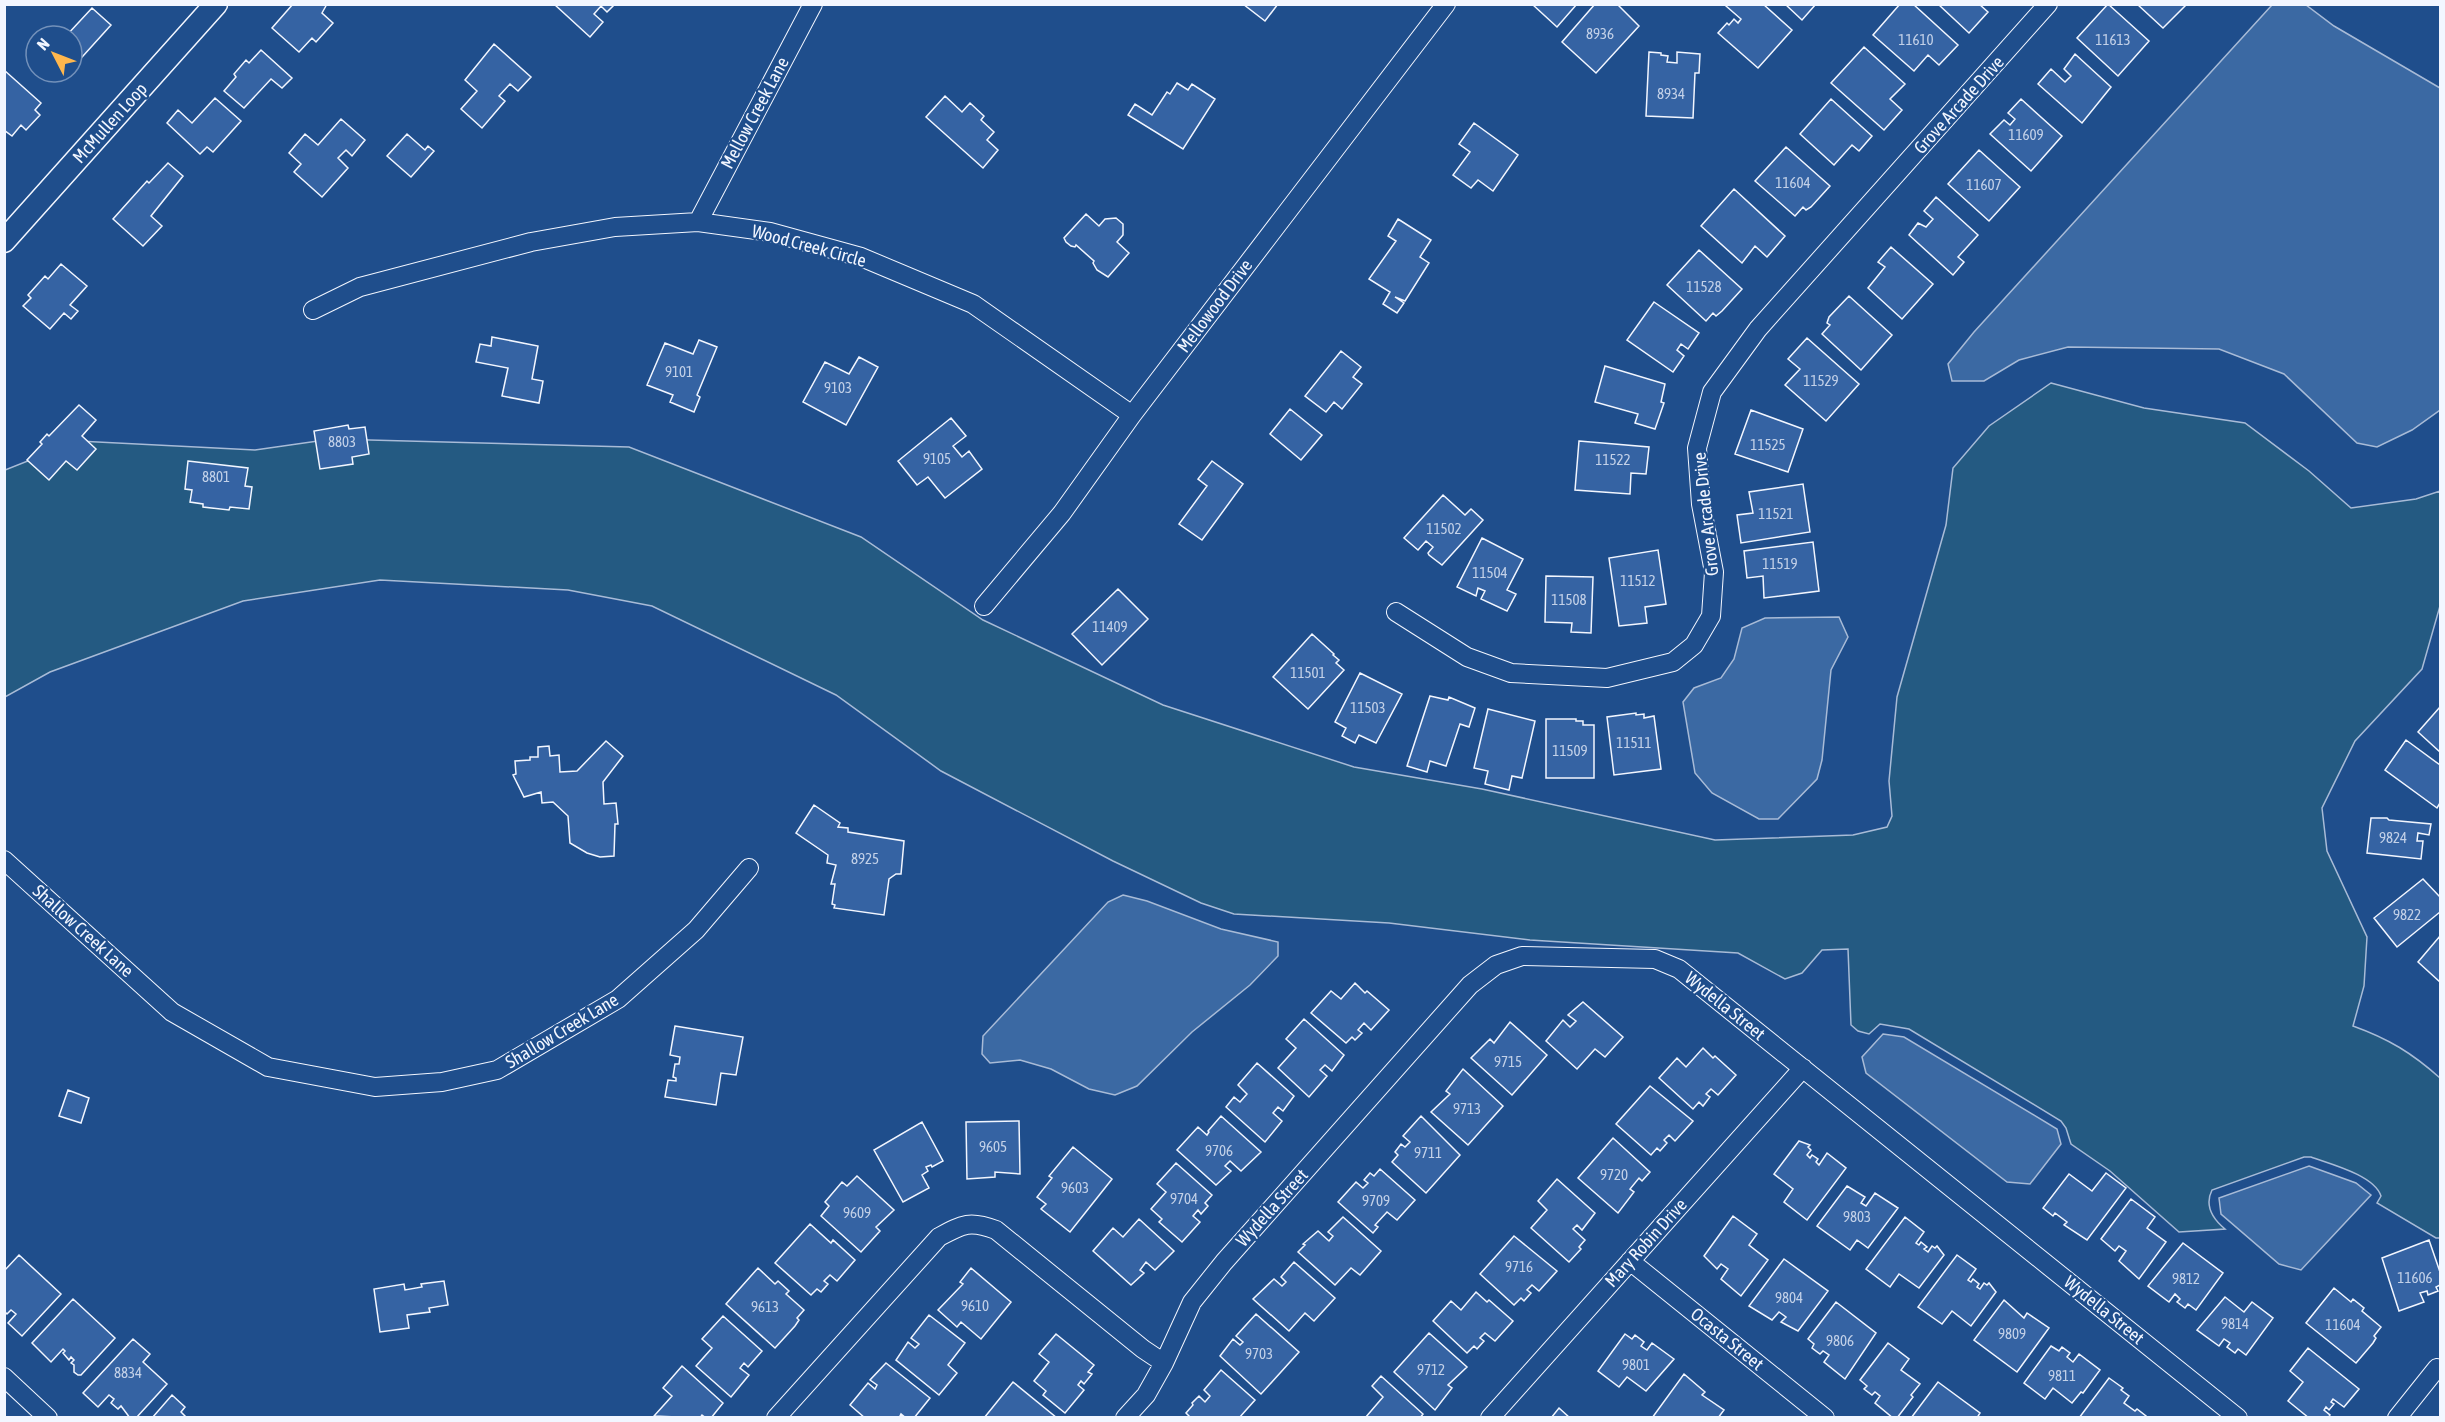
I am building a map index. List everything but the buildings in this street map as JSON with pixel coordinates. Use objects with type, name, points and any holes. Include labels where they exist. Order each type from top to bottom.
[{"type":"street","name":"McMullen Loop","points":[[4,241],[216,4]]},
{"type":"street","name":"Mellow Creek Lane","points":[[698,222],[813,4]]},
{"type":"street","name":"Mellowood Drive","points":[[984,606],[1062,513],[1132,415],[1446,4]]},
{"type":"street","name":"Grove Arcade Drive","points":[[1396,612],[1467,657],[1511,673],[1607,678],[1674,662],[1694,645],[1711,616],[1714,572],[1701,504],[1696,448],[1712,392],[1758,330],[2048,4]]},
{"type":"street","name":"Wood Creek Circle","points":[[313,310],[360,287],[531,242],[615,227],[698,222],[770,232],[861,257],[973,304],[1132,415]]},
{"type":"street","name":"Shallow Creek Lane","points":[[4,860],[171,1012],[268,1067],[375,1087],[442,1082],[497,1070],[618,999],[696,930],[749,868]]},
{"type":"street","name":"Wydella Street","points":[[1125,1418],[1146,1395],[1164,1363],[1192,1302],[1224,1262],[1470,985],[1496,965],[1522,956],[1655,959],[1679,969],[2238,1418]]},
{"type":"street","name":"Mary Robin Drive","points":[[1490,1418],[1803,1068]]},
{"type":"street","points":[[776,1418],[939,1237],[963,1224],[979,1224],[996,1230],[1143,1349],[1164,1363]]},
{"type":"street","name":"Ocasta Street","points":[[1630,1261],[1825,1418]]},
{"type":"street","points":[[2397,1418],[2437,1368]]},
{"type":"street","points":[[4,1377],[48,1418]]},
{"type":"shaded area","points":[[2272,5],[2306,5],[2334,26],[2440,88],[2440,410],[2412,430],[2377,447],[2357,443],[2284,374],[2219,349],[2068,347],[2019,360],[1984,381],[1952,381],[1948,364],[1974,332]]},
{"type":"shaded area","points":[[2051,383],[2144,408],[2245,423],[2309,471],[2351,508],[2416,499],[2440,491],[2440,606],[2422,669],[2355,741],[2322,808],[2327,851],[2367,937],[2364,986],[2353,1026],[2400,1048],[2440,1078],[2440,1238],[2436,1238],[2377,1203],[2381,1196],[2377,1189],[2361,1176],[2311,1157],[2304,1157],[2212,1190],[2209,1207],[2225,1229],[2179,1232],[2110,1171],[2071,1144],[2061,1121],[1909,1029],[1880,1024],[1869,1034],[1858,1031],[1851,1025],[1848,949],[1822,950],[1802,973],[1785,979],[1738,953],[1530,940],[1389,923],[1234,914],[1201,903],[1113,861],[941,771],[836,695],[652,606],[568,590],[380,580],[243,601],[50,672],[5,697],[5,470],[78,441],[255,450],[332,439],[629,447],[861,537],[983,620],[1163,705],[1354,767],[1482,789],[1715,840],[1853,835],[1887,827],[1892,816],[1889,781],[1897,697],[1946,525],[1953,468],[1989,426]]},
{"type":"shaded area","points":[[1839,617],[1848,637],[1831,670],[1822,760],[1817,779],[1778,819],[1759,819],[1712,793],[1695,773],[1683,702],[1694,688],[1721,678],[1734,659],[1742,628],[1765,618]]},
{"type":"shaded area","points":[[1123,895],[1147,901],[1221,929],[1278,942],[1278,956],[1250,985],[1192,1032],[1137,1086],[1115,1095],[1089,1089],[1051,1069],[1020,1060],[990,1063],[982,1054],[983,1036],[1108,902]]},
{"type":"shaded area","points":[[1883,1034],[1904,1037],[2057,1129],[2061,1144],[2030,1184],[2007,1182],[1866,1073],[1862,1057]]},
{"type":"shaded area","points":[[2309,1166],[2356,1183],[2371,1195],[2301,1270],[2279,1264],[2221,1214],[2219,1198]]}]
